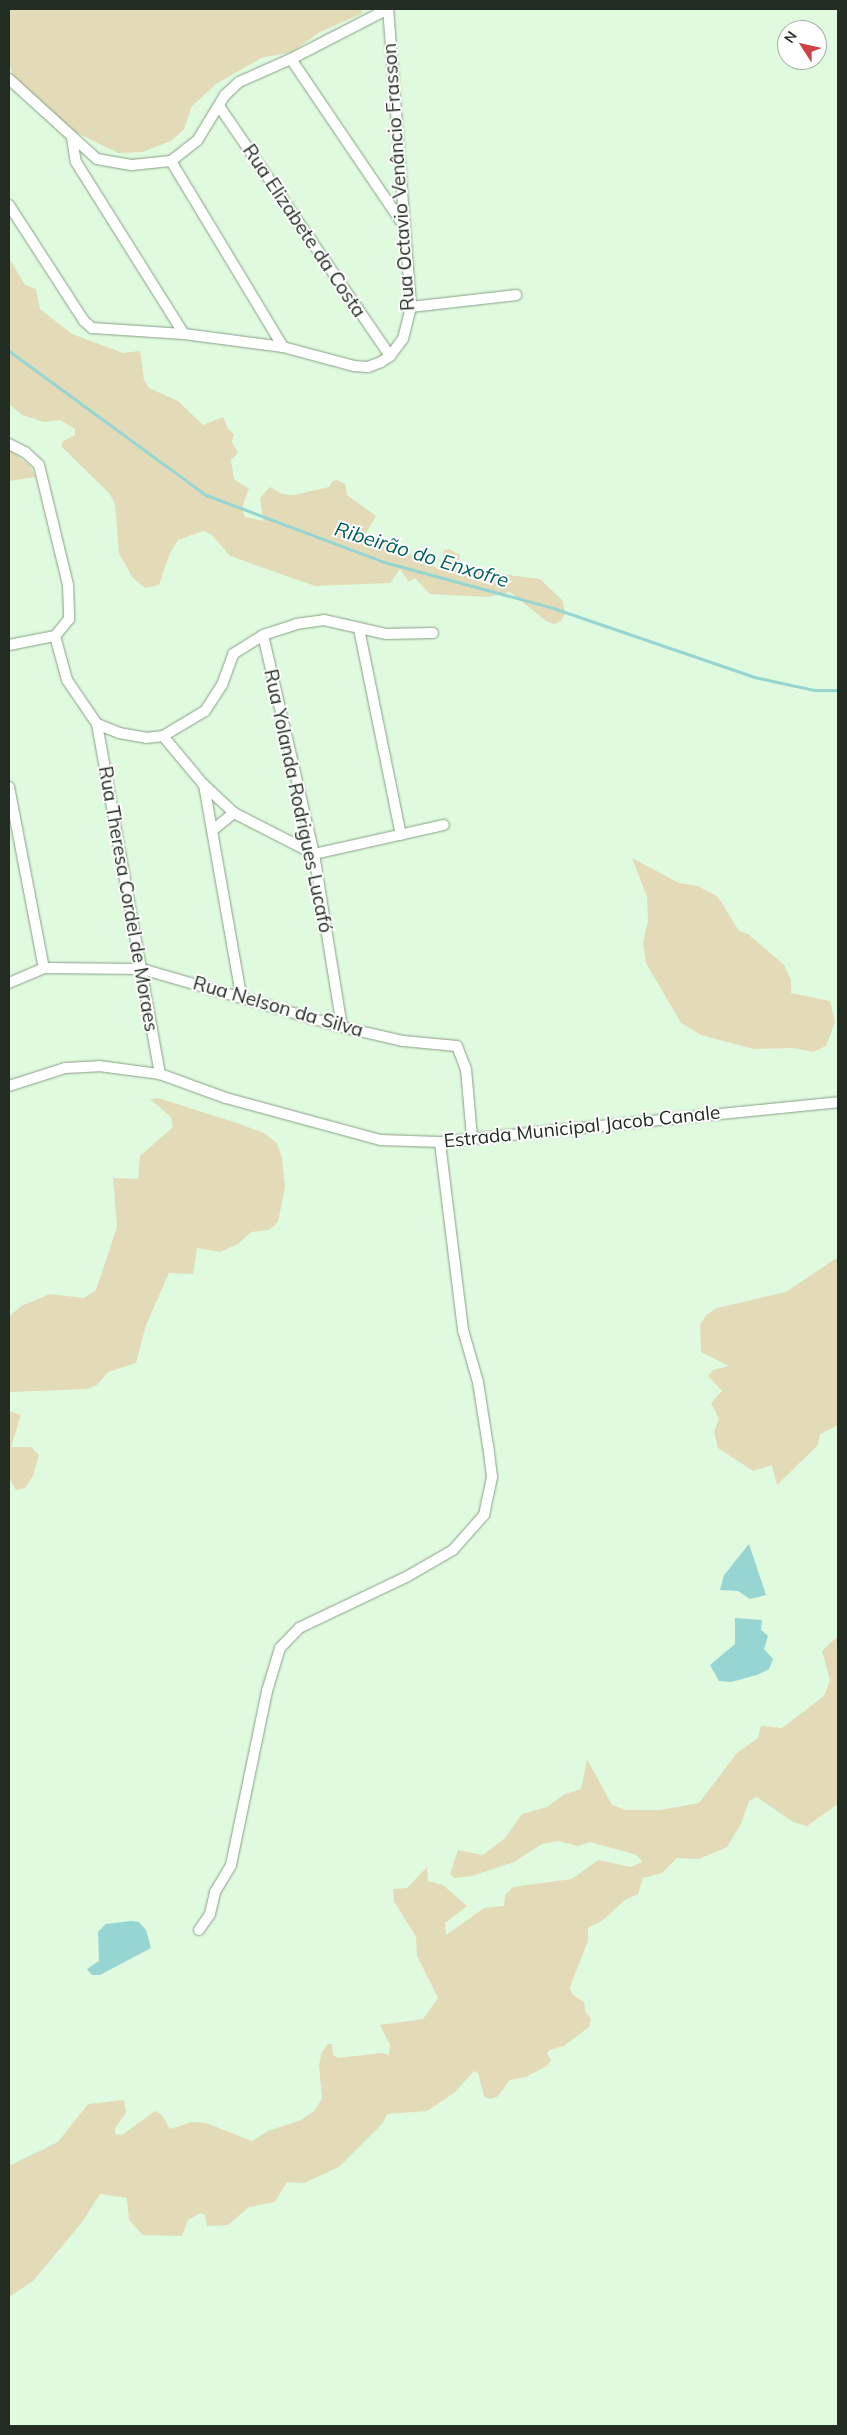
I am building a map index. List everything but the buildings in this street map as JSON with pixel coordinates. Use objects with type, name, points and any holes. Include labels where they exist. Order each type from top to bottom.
[{"type":"street","points":[[9,79],[72,138],[105,162],[132,165],[171,161],[197,141],[219,106],[239,82],[291,59],[388,9]]},
{"type":"street","name":"Rua Octavio Venâncio Frasson","points":[[388,9],[411,307],[403,338],[390,356]]},
{"type":"street","points":[[291,59],[405,226]]},
{"type":"street","name":"Rua Elizabete da Costa","points":[[219,106],[390,356]]},
{"type":"street","points":[[72,138],[76,162],[184,334]]},
{"type":"street","points":[[171,161],[283,347]]},
{"type":"street","points":[[9,205],[84,321],[92,328],[184,334],[283,347],[354,366],[368,366],[390,356]]},
{"type":"street","points":[[411,307],[516,295]]},
{"type":"street","points":[[9,444],[25,452],[39,465],[68,585],[69,620],[55,636],[9,645]]},
{"type":"street","points":[[55,636],[67,680],[97,724],[119,733],[146,738],[163,736],[205,711],[222,685],[233,654],[263,635],[296,624],[324,620],[386,634],[433,633]]},
{"type":"street","points":[[359,629],[401,835]]},
{"type":"street","name":"Rua Yolanda Rodrigues Lucafó","points":[[263,635],[314,854],[342,1027]]},
{"type":"street","name":"Rua Theresa Cordel de Moraes","points":[[97,724],[160,1074]]},
{"type":"street","points":[[163,736],[204,784],[234,813],[314,854],[444,826]]},
{"type":"street","points":[[204,784],[214,829],[241,996]]},
{"type":"street","points":[[9,787],[44,968]]},
{"type":"street","points":[[214,829],[234,813]]},
{"type":"street","name":"Rua Nelson da Silva","points":[[9,983],[44,968],[142,969],[241,996],[342,1027],[403,1041],[457,1046],[466,1068],[472,1138]]},
{"type":"street","name":"Estrada Municipal Jacob Canale","points":[[9,1086],[65,1068],[100,1066],[160,1074],[226,1098],[381,1140],[440,1142],[472,1138],[511,1137],[838,1102]]},
{"type":"street","points":[[200,1930],[210,1914],[215,1892],[231,1865],[267,1691],[280,1648],[299,1628],[408,1576],[453,1550],[475,1530],[484,1515],[492,1477],[478,1382],[464,1330],[440,1142]]},
{"type":"shaded area","points":[[9,9],[363,9],[361,14],[320,32],[292,52],[261,58],[216,84],[192,106],[184,129],[171,141],[142,152],[118,153],[67,128],[14,83],[9,60]]},
{"type":"shaded area","points":[[9,258],[25,285],[36,289],[40,309],[72,334],[123,353],[140,351],[144,380],[149,388],[178,401],[203,425],[223,417],[228,429],[234,434],[232,442],[238,453],[231,460],[234,479],[249,489],[242,508],[245,517],[263,521],[260,498],[270,487],[282,494],[294,495],[329,487],[333,481],[337,480],[345,484],[347,495],[376,516],[365,535],[393,542],[394,551],[414,555],[425,564],[438,568],[442,564],[444,550],[449,549],[460,555],[459,564],[467,570],[540,579],[563,601],[565,613],[561,621],[554,624],[546,621],[510,592],[488,597],[430,594],[415,578],[409,582],[400,569],[390,583],[315,586],[230,556],[211,534],[203,531],[178,540],[170,553],[159,585],[145,588],[132,577],[119,553],[115,504],[110,494],[62,447],[62,442],[75,435],[75,429],[60,420],[44,422],[22,415],[9,404]]},
{"type":"shaded area","points":[[9,449],[30,466],[36,477],[9,481]]},
{"type":"shaded area","points":[[632,858],[679,883],[698,886],[718,897],[739,931],[748,934],[784,965],[791,980],[791,993],[830,1001],[835,1022],[826,1046],[813,1052],[793,1048],[754,1049],[701,1035],[681,1023],[646,963],[643,943],[648,921],[647,897]]},
{"type":"shaded area","points":[[158,1098],[264,1133],[277,1143],[282,1158],[285,1187],[278,1222],[269,1230],[251,1232],[238,1244],[220,1252],[197,1248],[193,1274],[169,1273],[146,1325],[136,1363],[108,1372],[97,1385],[87,1389],[9,1392],[9,1317],[21,1306],[50,1294],[84,1298],[96,1290],[117,1227],[113,1178],[138,1179],[140,1156],[173,1127],[171,1117],[150,1099]]},
{"type":"shaded area","points":[[838,1257],[838,1425],[820,1434],[818,1445],[777,1485],[772,1465],[753,1471],[718,1448],[714,1432],[719,1419],[711,1403],[722,1391],[708,1376],[713,1370],[729,1366],[701,1352],[700,1325],[706,1315],[717,1308],[786,1292]]},
{"type":"shaded area","points":[[9,1411],[21,1415],[11,1447],[31,1447],[39,1455],[33,1476],[25,1488],[16,1490],[9,1478]]},
{"type":"shaded area","points":[[838,1636],[838,1804],[807,1826],[793,1822],[757,1797],[749,1801],[741,1824],[727,1847],[699,1859],[677,1858],[662,1873],[643,1878],[638,1894],[625,1900],[603,1920],[588,1928],[588,1941],[570,1987],[572,1994],[584,2002],[585,2011],[591,2019],[589,2027],[564,2046],[549,2050],[547,2054],[551,2060],[547,2066],[526,2077],[510,2080],[497,2097],[490,2099],[484,2096],[478,2073],[474,2071],[454,2093],[427,2111],[387,2114],[383,2123],[339,2167],[304,2183],[287,2182],[275,2202],[249,2207],[228,2225],[207,2226],[205,2215],[201,2213],[188,2220],[182,2236],[143,2235],[129,2220],[127,2198],[100,2194],[83,2221],[33,2281],[9,2297],[9,2166],[58,2142],[88,2104],[124,2100],[126,2113],[115,2128],[115,2134],[122,2135],[155,2111],[162,2115],[170,2129],[192,2122],[206,2123],[252,2141],[268,2131],[301,2120],[314,2111],[322,2099],[319,2065],[322,2052],[328,2044],[332,2044],[333,2055],[338,2058],[382,2053],[389,2055],[390,2045],[380,2025],[423,2019],[438,1998],[417,1956],[416,1937],[394,1901],[393,1889],[407,1888],[427,1867],[428,1881],[443,1885],[467,1906],[445,1923],[446,1935],[484,1908],[504,1906],[505,1895],[513,1887],[572,1879],[598,1860],[631,1867],[642,1862],[637,1855],[590,1842],[578,1846],[558,1841],[542,1844],[514,1862],[472,1876],[454,1878],[450,1874],[458,1850],[483,1855],[505,1838],[522,1814],[547,1807],[565,1794],[581,1789],[587,1759],[612,1805],[626,1810],[660,1810],[699,1803],[737,1753],[758,1738],[761,1726],[782,1728],[824,1696],[830,1680],[822,1651]]},
{"type":"water","points":[[749,1544],[766,1595],[750,1599],[738,1591],[720,1590],[724,1575]]},
{"type":"water","points":[[735,1618],[762,1620],[761,1630],[768,1636],[764,1649],[773,1659],[769,1669],[757,1675],[731,1682],[719,1681],[710,1665],[735,1644]]},
{"type":"water","points":[[139,1922],[146,1930],[151,1948],[100,1975],[92,1975],[87,1969],[99,1961],[98,1932],[106,1924]]},
{"type":"waterway","name":"Ribeirão do Enxofre","points":[[9,351],[206,495],[384,562],[553,608],[754,677],[814,690],[838,690]]}]
